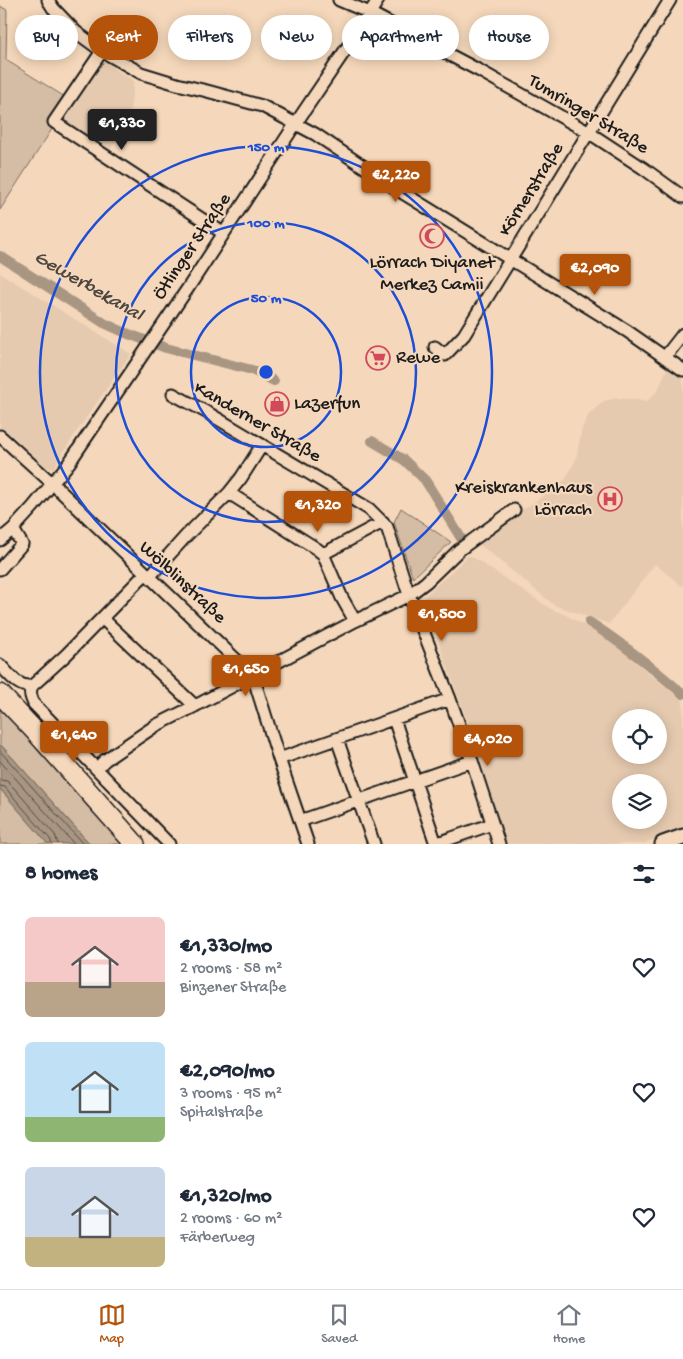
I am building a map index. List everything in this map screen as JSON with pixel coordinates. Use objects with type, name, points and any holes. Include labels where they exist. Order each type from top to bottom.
[{"type":"main road","points":[[0,694],[135,844]]},
{"type":"street","points":[[48,0],[53,8],[76,32],[88,41]]},
{"type":"street","name":"Tumringer Straße","points":[[339,0],[370,13],[480,71],[588,132],[643,168],[683,198]]},
{"type":"street","name":"Ötlinger Straße","points":[[0,540],[13,529],[69,463],[224,234],[378,0]]},
{"type":"street","name":"Körnerstraße","points":[[435,348],[445,355],[464,335],[670,0]]},
{"type":"street","points":[[97,60],[54,122],[224,234]]},
{"type":"street","points":[[118,60],[141,72],[177,84],[207,90],[262,106],[296,123],[404,193],[627,331],[683,370]]},
{"type":"street","points":[[665,357],[683,334]]},
{"type":"street","name":"Kanderner Straße","points":[[173,394],[369,509],[387,527],[409,595],[450,699],[499,844]]},
{"type":"street","name":"Wölblinstraße","points":[[0,436],[53,484],[253,676],[308,844]]},
{"type":"street","points":[[169,844],[34,704],[30,691],[32,686],[148,575],[229,493],[262,446]]},
{"type":"street","points":[[229,493],[312,544],[323,554],[342,598],[355,622]]},
{"type":"street","points":[[97,768],[105,760],[155,726],[409,595],[426,582],[459,550],[514,510]]},
{"type":"street","points":[[323,554],[383,522]]},
{"type":"street","points":[[0,569],[22,544],[13,529]]},
{"type":"street","points":[[102,619],[195,706]]},
{"type":"street","points":[[0,665],[19,684],[27,687],[32,686]]},
{"type":"street","points":[[279,759],[450,699]]},
{"type":"street","points":[[394,719],[436,844],[492,824]]},
{"type":"street","points":[[338,739],[374,844]]},
{"type":"street","points":[[300,822],[472,762]]},
{"type":"street","points":[[664,844],[683,837]]},
{"type":"shaded area","points":[[0,6],[7,10],[6,60],[65,97],[54,126],[0,210]]},
{"type":"shaded area","points":[[104,62],[134,81],[128,124],[108,153],[64,123]]},
{"type":"shaded area","points":[[0,273],[131,354],[53,469],[45,467],[13,437],[0,446]]},
{"type":"shaded area","name":"Kreiskrankenhaus Lörrach","points":[[668,366],[683,379],[683,587],[655,564],[609,624],[554,605],[479,544],[484,534],[565,480],[576,459],[582,428],[589,414],[604,401],[617,398],[647,401],[658,390]]},
{"type":"shaded area","points":[[401,508],[451,542],[413,578],[394,522]]},
{"type":"shaded area","points":[[468,556],[471,556],[551,609],[601,634],[683,701],[683,829],[643,844],[506,844],[473,737],[424,597]]},
{"type":"shaded area","points":[[0,707],[124,844],[90,844],[0,744]]},
{"type":"shaded area","points":[[0,789],[6,795],[48,844],[0,844]]},
{"type":"water","points":[[0,744],[90,844],[48,844],[0,789]]},
{"type":"waterway","name":"Gewerbekanal","points":[[0,256],[104,323],[166,348],[252,370],[274,381]]},
{"type":"waterway","name":"Gewerbekanal","points":[[372,441],[404,460],[425,480],[461,538]]},
{"type":"waterway","name":"Gewerbekanal","points":[[589,622],[637,656],[683,694]]},
{"type":"place","name":"Lörrach Diyanet Merkez Camii","points":[[432,236]]},
{"type":"place","name":"Rewe","points":[[378,358]]},
{"type":"place","name":"Lazerfun","points":[[277,404]]},
{"type":"place","name":"Kreiskrankenhaus Lörrach","points":[[610,499]]}]
